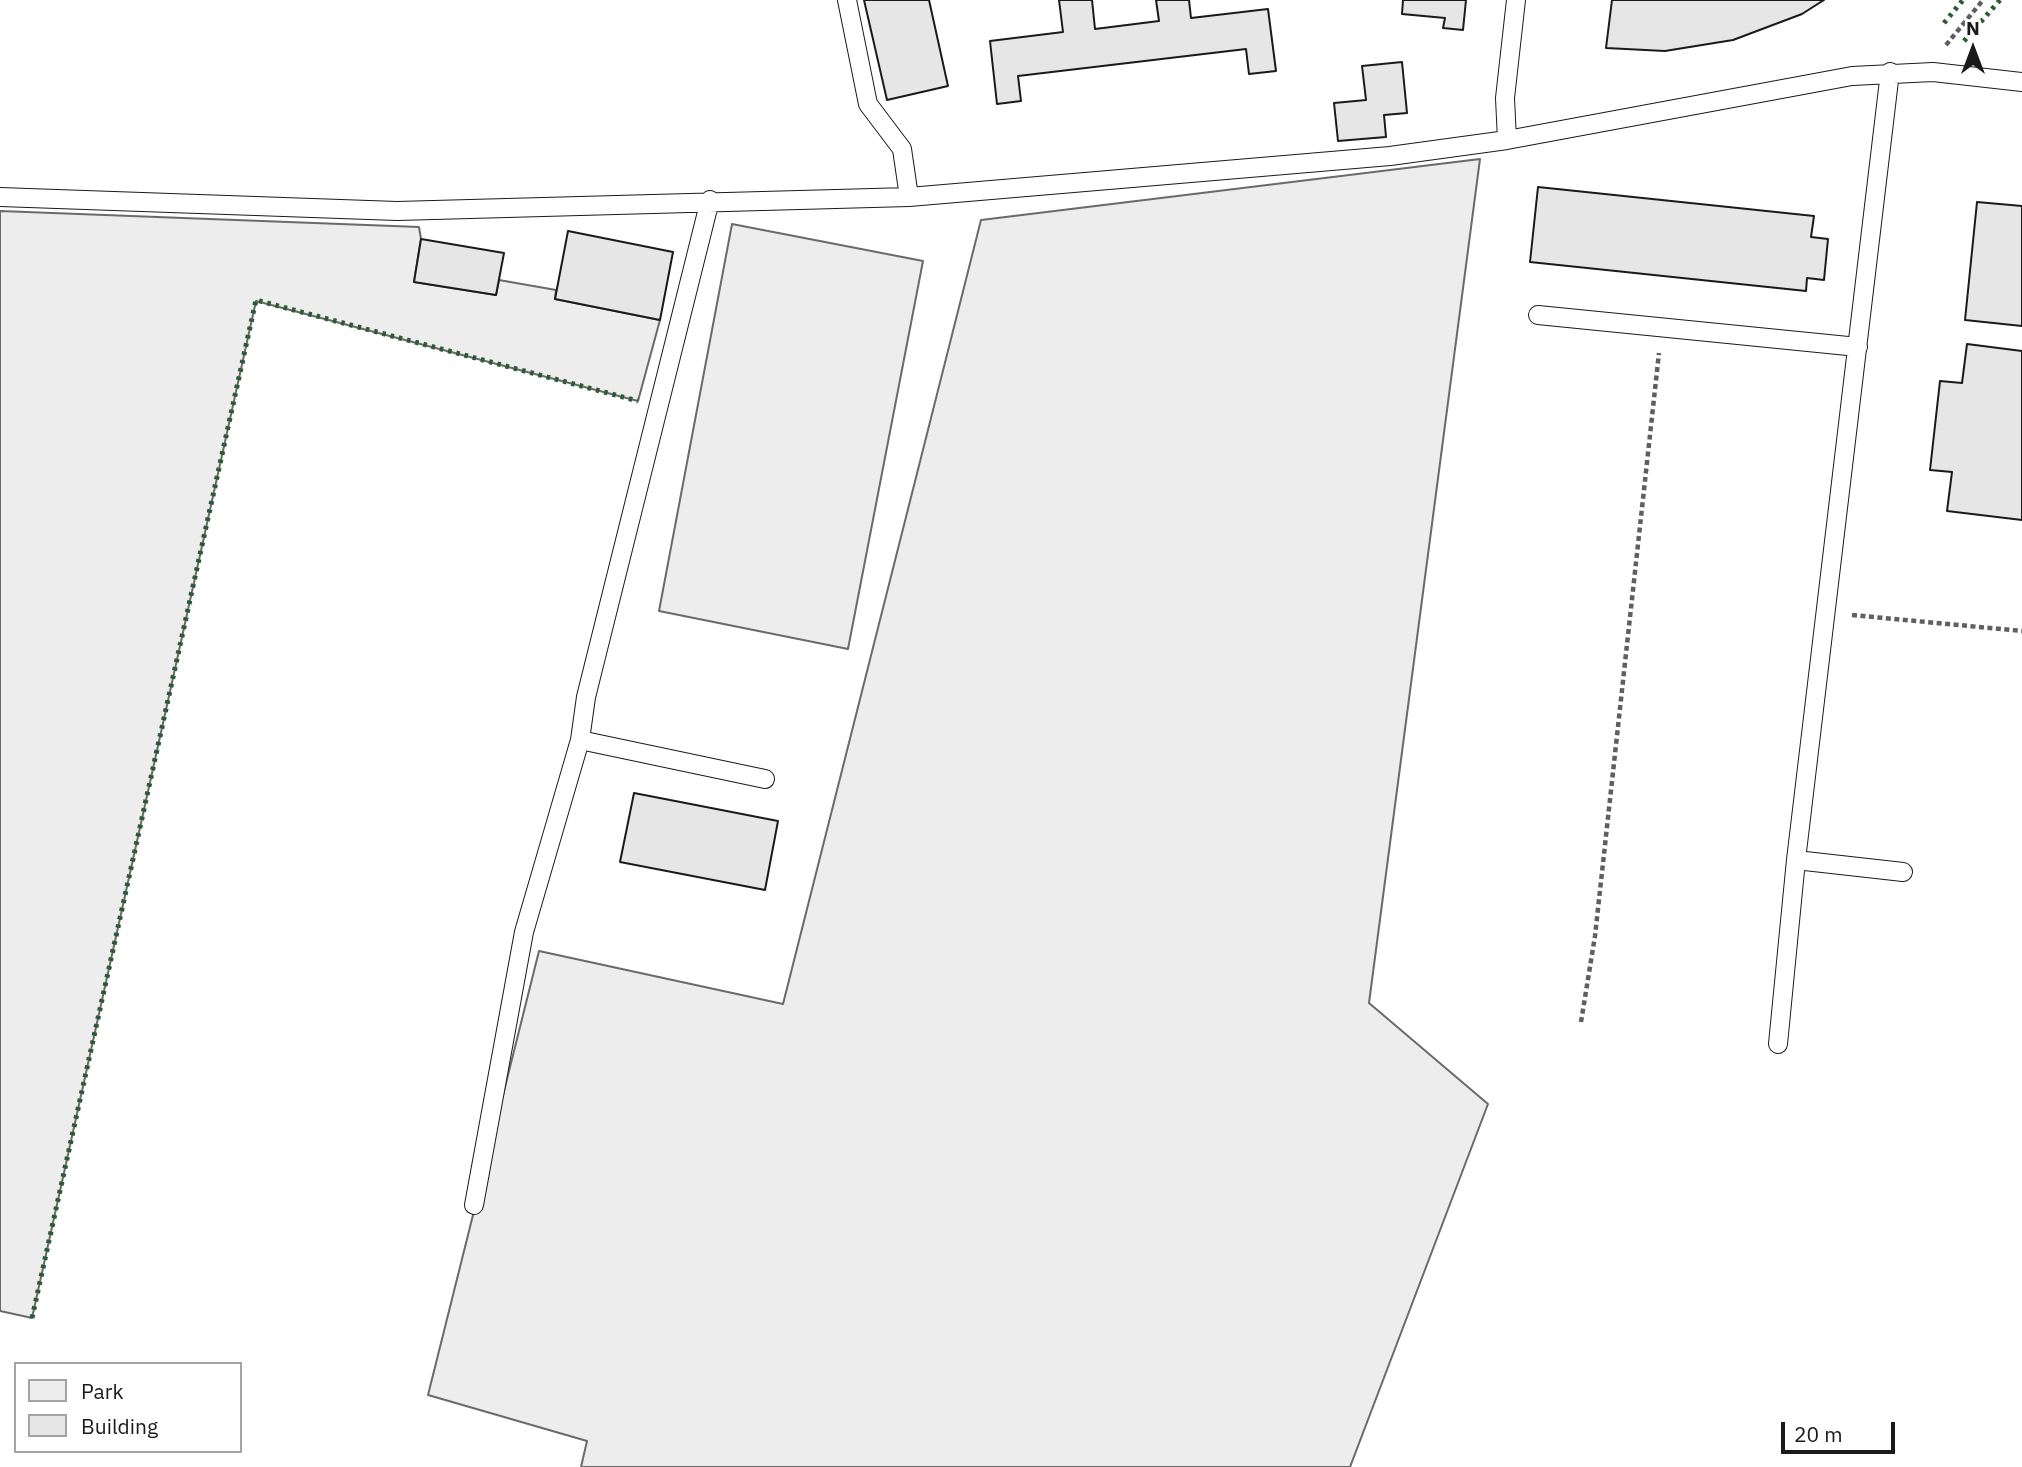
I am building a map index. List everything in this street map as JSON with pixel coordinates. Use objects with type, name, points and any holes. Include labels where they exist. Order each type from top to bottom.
[{"type":"lane","points":[[847,0],[869,104],[902,149],[909,197]]},
{"type":"lane","points":[[1507,140],[1505,98],[1516,0]]},
{"type":"lane","points":[[1778,1044],[1796,860],[1890,72]]},
{"type":"lane","points":[[0,197],[397,211],[710,200],[909,197],[1390,156],[1507,140],[1852,76],[1890,72],[1933,72],[2022,82]]},
{"type":"lane","points":[[474,1205],[524,932],[580,740],[586,697],[710,200]]},
{"type":"lane","points":[[1538,315],[1858,347]]},
{"type":"lane","points":[[580,740],[765,779]]},
{"type":"lane","points":[[1796,860],[1903,872]]},
{"type":"path","points":[[1933,72],[1948,39],[1983,0]]},
{"type":"path","points":[[1581,1022],[1595,936],[1662,328]]},
{"type":"path","points":[[1827,612],[2022,631]]},
{"type":"green space","points":[[1480,159],[1369,1003],[1488,1104],[1350,1467],[581,1467],[587,1441],[428,1395],[539,951],[783,1004],[981,220]]},
{"type":"green space","points":[[0,211],[419,227],[421,239],[414,282],[496,295],[499,280],[556,290],[555,299],[660,320],[638,401],[256,301],[32,1318],[0,1311]]},
{"type":"green space","points":[[732,224],[923,261],[848,649],[659,611]]},
{"type":"building","points":[[864,0],[929,0],[948,86],[887,100]]},
{"type":"building","points":[[1059,0],[1092,0],[1095,29],[1159,21],[1156,0],[1189,0],[1191,18],[1268,9],[1276,71],[1249,74],[1246,49],[1018,76],[1021,101],[997,104],[990,41],[1063,32]]},
{"type":"building","points":[[1403,0],[1466,0],[1463,30],[1443,28],[1445,18],[1402,14]]},
{"type":"building","points":[[1612,0],[1824,0],[1802,14],[1733,40],[1665,51],[1606,48]]},
{"type":"building","points":[[1402,62],[1407,113],[1384,115],[1386,137],[1338,141],[1334,103],[1366,100],[1362,66]]},
{"type":"building","points":[[1538,187],[1814,216],[1811,237],[1828,239],[1824,280],[1807,278],[1806,291],[1530,262]]},
{"type":"building","points":[[1977,202],[2022,206],[2022,326],[1965,320]]},
{"type":"building","points":[[568,231],[673,252],[660,320],[555,299]]},
{"type":"building","points":[[421,239],[504,253],[496,295],[414,282]]},
{"type":"building","points":[[1967,344],[2022,351],[2022,520],[1947,511],[1952,472],[1930,470],[1940,381],[1962,383]]},
{"type":"building","points":[[634,793],[778,821],[765,890],[620,862]]},
{"type":"hedge","points":[[1944,23],[1963,0]]},
{"type":"hedge","points":[[1964,41],[2000,0]]},
{"type":"hedge","points":[[32,1318],[256,300],[638,401]]}]
